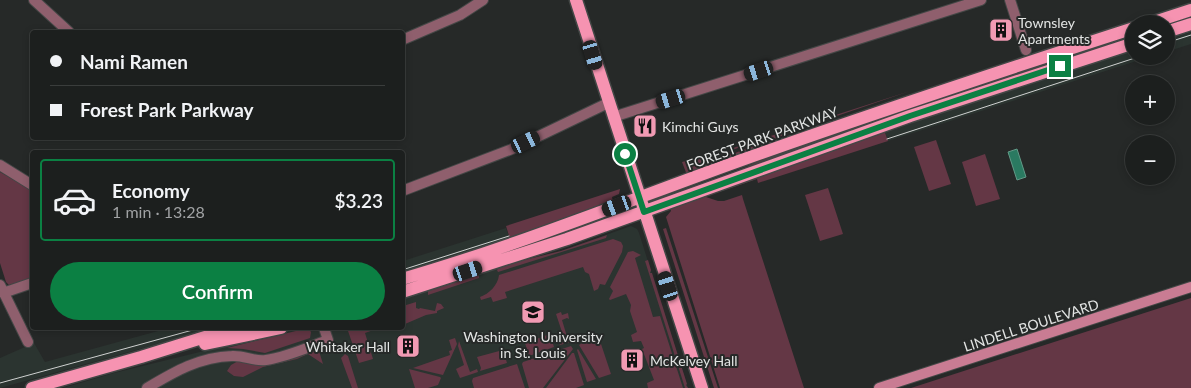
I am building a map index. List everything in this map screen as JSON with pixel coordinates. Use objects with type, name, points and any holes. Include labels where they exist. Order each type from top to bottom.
[{"type":"main road","points":[[576,0],[702,388]]},
{"type":"main road","points":[[1175,15],[1191,10]]},
{"type":"main road","points":[[1175,29],[1191,24]]},
{"type":"main road","name":"FOREST PARK PARKWAY","points":[[405,278],[490,252],[906,102],[1125,31]]},
{"type":"main road","name":"FOREST PARK PARKWAY","points":[[405,291],[567,239],[910,116],[1125,46]]},
{"type":"main road","name":"LINDELL BOULEVARD","points":[[879,388],[1191,287]]},
{"type":"main road","points":[[32,388],[227,330]]},
{"type":"main road","points":[[141,356],[271,330]]},
{"type":"street","points":[[34,0],[67,30]]},
{"type":"street","points":[[405,39],[460,15],[483,0]]},
{"type":"street","points":[[613,117],[981,0]]},
{"type":"street","points":[[1010,0],[1026,50]]},
{"type":"street","points":[[405,190],[512,149],[608,103]]},
{"type":"street","points":[[0,165],[30,184]]},
{"type":"street","points":[[28,342],[1,289],[30,283]]},
{"type":"street","points":[[147,388],[192,364],[233,356],[267,360],[328,340],[325,330]]},
{"type":"shaded area","points":[[1191,32],[1191,44],[1175,49],[1175,37]]},
{"type":"shaded area","points":[[1125,36],[1125,41],[749,168],[748,166],[777,153]]},
{"type":"shaded area","points":[[1125,53],[1125,65],[888,141],[884,130]]},
{"type":"shaded area","points":[[910,91],[796,130],[752,148],[753,150],[687,175],[682,162],[731,151],[733,154],[747,148],[745,145],[733,150],[733,148]]},
{"type":"shaded area","points":[[884,130],[888,141],[758,183],[757,179],[716,193],[715,191]]},
{"type":"shaded area","points":[[936,140],[951,184],[929,191],[914,147]]},
{"type":"shaded area","points":[[1017,149],[1026,177],[1017,180],[1008,152]]},
{"type":"shaded area","points":[[985,154],[1000,199],[976,206],[962,162]]},
{"type":"shaded area","points":[[0,172],[30,189],[30,279],[9,285],[6,282],[0,263]]},
{"type":"shaded area","points":[[828,188],[843,234],[820,241],[805,195]]},
{"type":"shaded area","points":[[620,189],[619,194],[612,197],[613,202],[510,239],[506,226]]},
{"type":"shaded area","points":[[742,195],[804,388],[720,388],[666,217],[671,211],[670,207],[703,196],[724,201]]},
{"type":"shaded area","name":"Washington University in St. Louis","points":[[631,226],[637,229],[688,388],[63,388],[114,373],[290,330],[405,330],[405,296],[500,266],[561,251]]},
{"type":"shaded area","points":[[506,228],[510,239],[405,273],[405,260]]},
{"type":"shaded area","points":[[666,228],[718,388],[714,388],[663,229]]},
{"type":"shaded area","points":[[607,235],[606,238],[498,272],[497,270],[500,266],[561,251]]},
{"type":"shaded area","points":[[613,239],[621,242],[623,246],[622,252],[605,285],[600,284],[598,289],[594,291],[589,274],[585,272],[583,267],[505,292],[507,298],[493,302],[491,297],[481,300],[480,297],[495,286],[499,275]]},
{"type":"shaded area","points":[[633,251],[641,255],[635,258],[653,317],[660,316],[683,388],[648,388],[647,383],[654,380],[642,349],[644,348],[641,341],[633,342],[631,335],[637,332],[630,311],[631,305],[626,294],[609,299],[613,291],[610,287],[628,252]]},
{"type":"shaded area","points":[[648,260],[650,273],[652,273],[688,388],[685,388],[645,261]]},
{"type":"shaded area","points":[[476,274],[479,278],[428,295],[428,291],[431,288]]},
{"type":"shaded area","points":[[1191,298],[1191,388],[911,388]]},
{"type":"shaded area","points":[[416,302],[416,308],[435,311],[437,303],[441,304],[444,308],[437,311],[437,313],[426,315],[405,324],[405,305]]},
{"type":"shaded area","points":[[561,312],[562,315],[568,313],[569,319],[562,320],[568,340],[571,342],[560,345],[559,343],[565,341],[556,314]]},
{"type":"shaded area","points":[[162,330],[208,330],[0,388],[0,358],[34,343],[45,362]]},
{"type":"shaded area","points":[[300,330],[310,330],[311,332],[310,338],[265,353],[227,348]]},
{"type":"shaded area","points":[[348,330],[373,330],[365,333],[373,359],[359,363]]},
{"type":"shaded area","points":[[550,334],[554,347],[529,356],[525,343]]},
{"type":"shaded area","points":[[455,338],[457,344],[443,375],[413,368],[450,355],[449,351],[452,350],[449,340]]},
{"type":"shaded area","points":[[599,338],[611,374],[599,378],[579,345]]},
{"type":"shaded area","points":[[459,341],[470,372],[477,369],[478,372],[460,378],[456,369],[464,365],[458,346]]},
{"type":"shaded area","points":[[571,346],[573,349],[543,388],[529,388],[523,362]]},
{"type":"shaded area","points":[[315,348],[319,351],[323,364],[308,354],[297,359],[263,367],[243,377],[234,376],[227,371],[231,365],[240,360]]},
{"type":"shaded area","points":[[578,349],[596,379],[587,382]]},
{"type":"shaded area","points":[[503,350],[507,363],[480,371],[481,368],[477,357]]},
{"type":"shaded area","points":[[572,353],[574,353],[584,385],[576,388],[546,388]]},
{"type":"shaded area","points":[[345,354],[348,356],[358,388],[352,388],[341,358]]},
{"type":"shaded area","points":[[517,364],[525,388],[474,388],[473,378]]},
{"type":"shaded area","points":[[409,369],[441,378],[438,385],[428,388],[415,388]]},
{"type":"tram line","points":[[1175,40],[1191,35]]},
{"type":"tram line","points":[[887,139],[1125,61]]},
{"type":"tram line","points":[[405,269],[509,236]]},
{"type":"tram line","points":[[0,383],[193,330]]},
{"type":"place","name":"Townsley Apartments","points":[[1001,30]]},
{"type":"place","name":"Kimchi Guys","points":[[645,126]]},
{"type":"place","name":"Washington University in St. Louis","points":[[533,312]]},
{"type":"place","name":"Whitaker Hall","points":[[408,346]]},
{"type":"place","name":"McKelvey Hall","points":[[632,360]]},
{"type":"route","points":[[625,154],[644,212],[910,116],[1060,66]]}]
